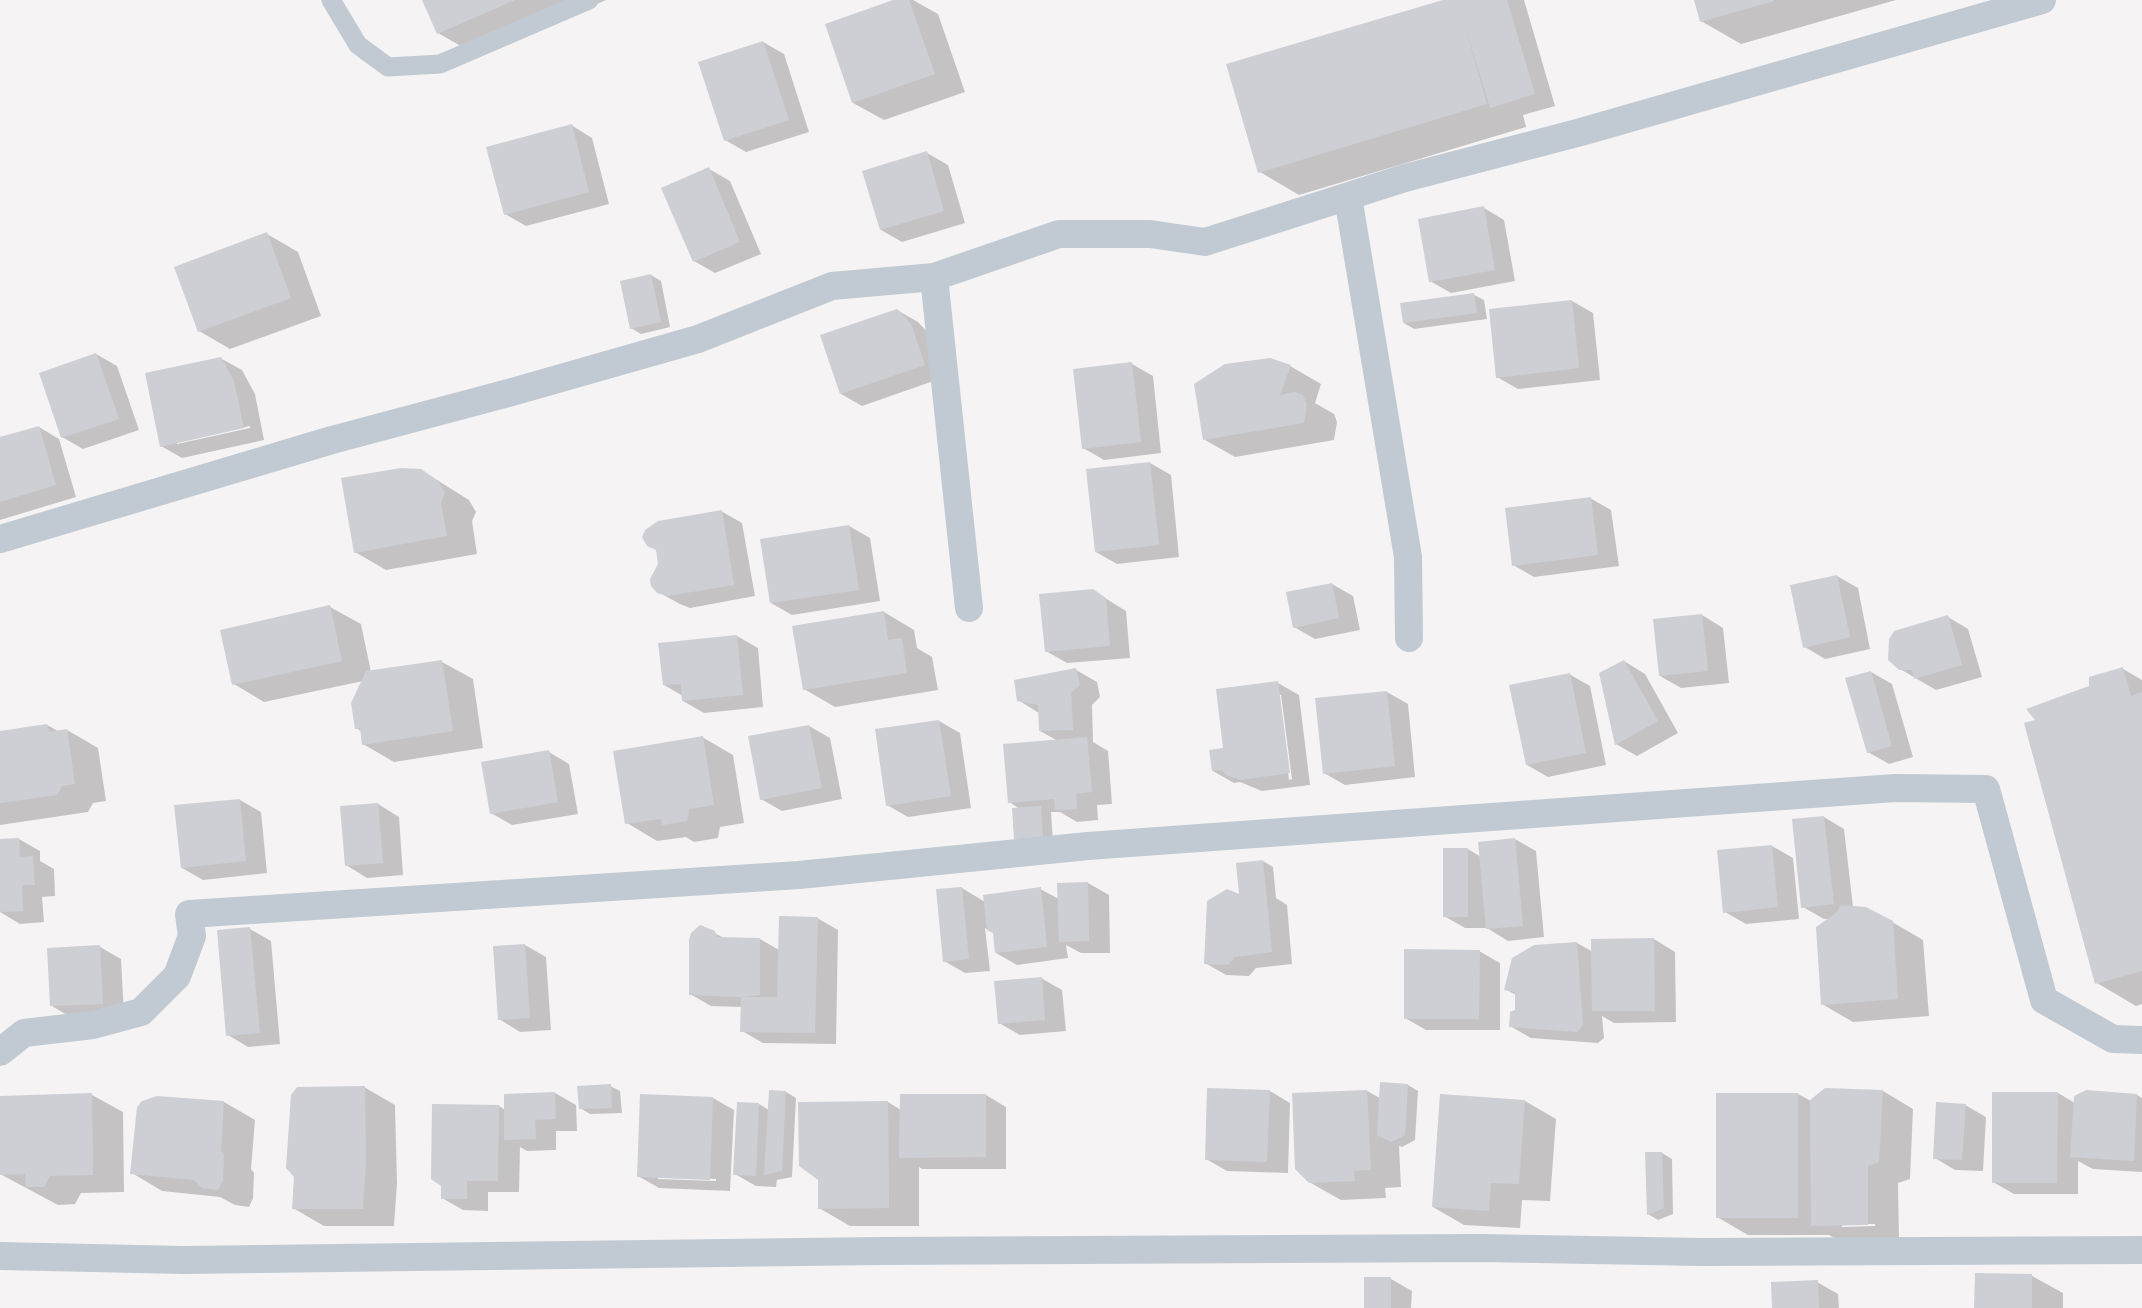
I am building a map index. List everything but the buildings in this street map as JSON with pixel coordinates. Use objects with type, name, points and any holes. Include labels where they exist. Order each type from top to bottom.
[{"type":"street","points":[[0,539],[332,440],[698,340],[832,286],[934,277],[1059,234],[1150,234],[1205,242],[1405,178],[1581,132],[2042,0]]},
{"type":"street","points":[[1348,197],[1408,557],[1409,638]]},
{"type":"street","points":[[934,277],[969,608]]},
{"type":"street","points":[[0,1052],[24,1033],[93,1025],[141,1012],[177,976],[192,936],[189,914],[799,875],[1088,846],[1894,788],[1986,788],[2044,1000],[2113,1039],[2142,1040]]},
{"type":"street","points":[[0,1256],[183,1260],[859,1252],[1481,1248],[1702,1252],[2142,1250]]},
{"type":"lane","points":[[331,0],[358,46],[388,67],[440,64],[589,0]]}]
